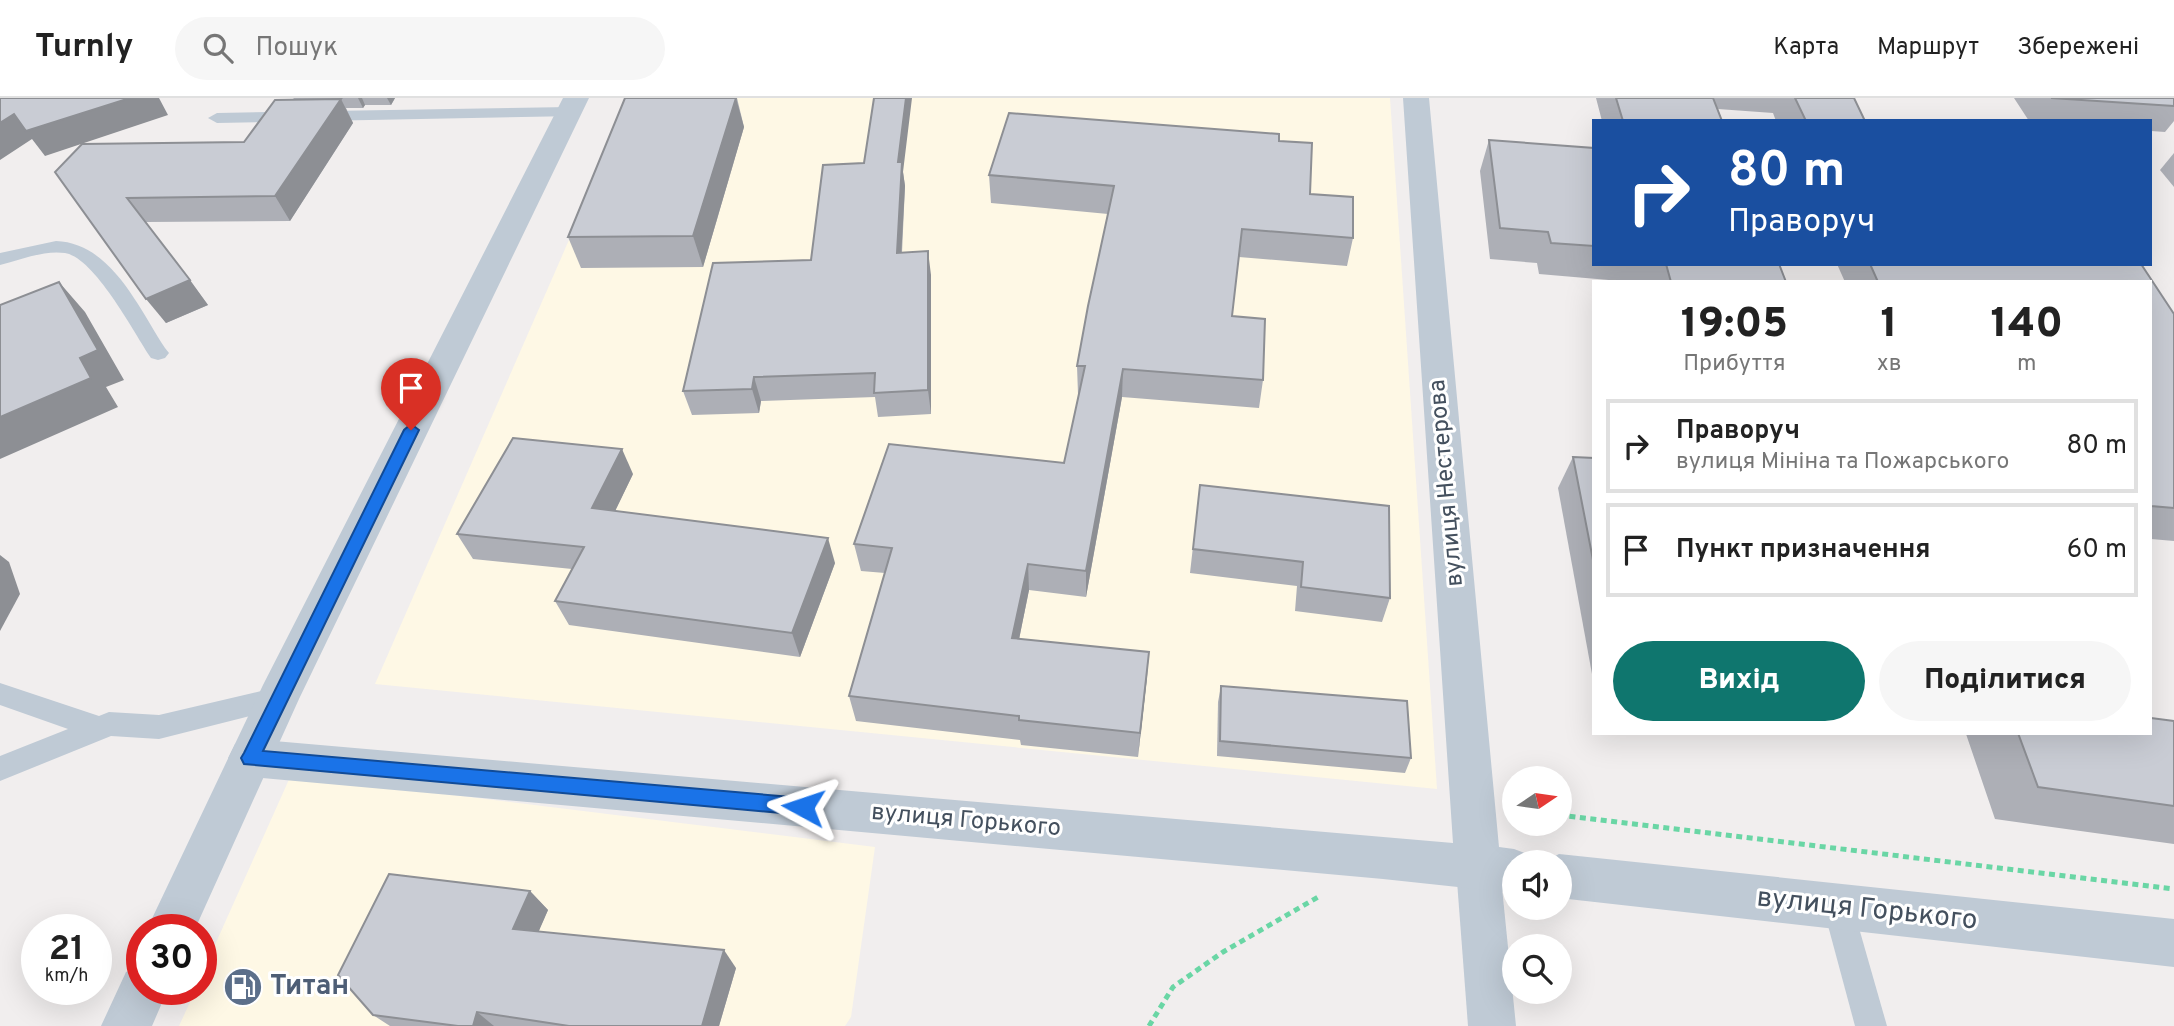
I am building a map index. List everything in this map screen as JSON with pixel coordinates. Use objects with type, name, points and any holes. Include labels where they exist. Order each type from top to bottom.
[{"type":"street","name":"вулиця Нестерова","points":[[1416,98],[1496,869]]},
{"type":"street","points":[[178,914],[278,698],[573,105]]},
{"type":"street","name":"вулиця Горького","points":[[250,758],[1496,869]]},
{"type":"street","points":[[1492,1026],[1496,869]]},
{"type":"street","name":"вулиця Горького","points":[[1572,877],[2174,943]]},
{"type":"street","points":[[126,1026],[136,1005]]},
{"type":"lane","points":[[217,118],[573,105]]},
{"type":"lane","points":[[0,258],[40,248],[74,249],[94,260],[158,353]]},
{"type":"lane","points":[[0,694],[101,728]]},
{"type":"lane","points":[[0,769],[110,724],[159,727],[278,698]]},
{"type":"lane","points":[[1838,907],[1871,1026]]},
{"type":"path","points":[[1572,817],[2174,889]]},
{"type":"path","points":[[1149,1026],[1172,986],[1223,952],[1383,857]]},
{"type":"shaded area","points":[[631,98],[1390,98],[1437,789],[375,684]]},
{"type":"shaded area","points":[[291,775],[875,847],[851,1017],[845,1026],[179,1026],[189,1005],[217,1005],[217,940]]},
{"type":"building","points":[[0,98],[130,98],[26,131],[14,114],[0,123]]},
{"type":"building","points":[[625,98],[736,98],[693,236],[568,237]]},
{"type":"building","points":[[874,98],[906,98],[898,162],[902,162],[897,253],[928,251],[928,390],[874,393],[875,373],[754,377],[752,389],[683,391],[713,263],[811,260],[823,165],[864,163]]},
{"type":"building","points":[[1616,98],[1713,98],[1721,119],[1622,119]]},
{"type":"building","points":[[1795,98],[1854,98],[1864,119],[1805,119]]},
{"type":"building","points":[[2051,98],[2174,98],[2174,106]]},
{"type":"building","points":[[341,99],[275,196],[127,198],[190,280],[146,299],[55,172],[82,144],[244,142],[275,100]]},
{"type":"building","points":[[1009,113],[1279,134],[1279,141],[1312,143],[1310,194],[1353,197],[1353,238],[1242,229],[1232,316],[1265,319],[1263,380],[1123,369],[1086,571],[1028,564],[1012,638],[1149,652],[1140,733],[1019,720],[1019,716],[849,696],[892,548],[854,544],[889,444],[1064,463],[1085,366],[1077,366],[1114,186],[989,175]]},
{"type":"building","points":[[1489,140],[1592,148],[1592,246],[1551,243],[1548,232],[1500,228]]},
{"type":"building","points":[[1667,266],[1780,266],[1785,280],[1670,280]]},
{"type":"building","points":[[1871,266],[2142,266],[2152,280],[1877,280]]},
{"type":"building","points":[[2152,281],[2174,314],[2174,508],[2152,506]]},
{"type":"building","points":[[59,282],[98,350],[80,358],[91,378],[0,417],[0,305]]},
{"type":"building","points":[[513,438],[622,449],[592,508],[828,538],[792,633],[555,601],[584,547],[457,534]]},
{"type":"building","points":[[1573,457],[1592,458],[1592,555]]},
{"type":"building","points":[[1200,485],[1389,506],[1390,598],[1301,587],[1303,562],[1193,549]]},
{"type":"building","points":[[1221,686],[1407,701],[1411,758],[1220,741]]},
{"type":"building","points":[[2152,718],[2174,721],[2174,806],[2038,787],[2019,735],[2152,735]]},
{"type":"building","points":[[389,874],[530,891],[513,929],[724,950],[702,1026],[569,1026],[477,1012],[473,1026],[458,1026],[373,1015],[338,975]]},
{"type":"place","name":"Титан","points":[[243,987]]},
{"type":"route","points":[[411,430],[250,758],[803,807]]}]
